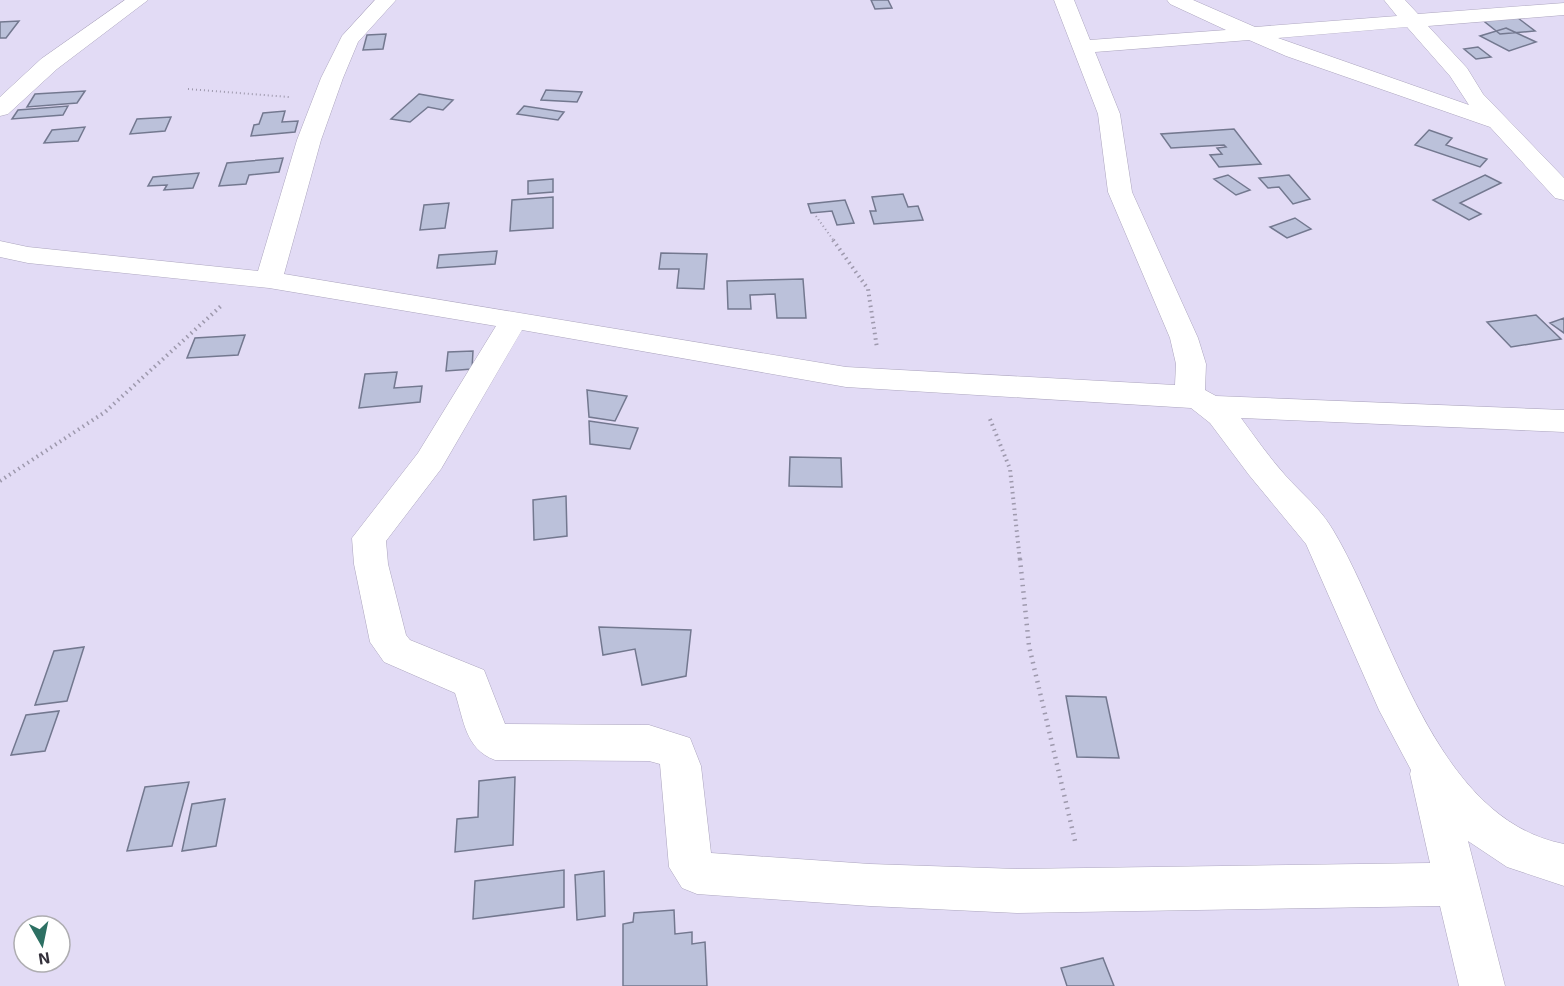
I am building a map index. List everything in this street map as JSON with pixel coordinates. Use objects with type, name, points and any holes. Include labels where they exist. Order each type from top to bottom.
[{"type":"street","points":[[0,109],[49,64],[138,0]]},
{"type":"street","points":[[260,280],[323,101],[349,40],[386,0]]},
{"type":"street","points":[[1064,0],[1109,114],[1120,192],[1184,338],[1201,401],[1297,507],[1320,537],[1428,766],[1482,986]]},
{"type":"street","points":[[1177,0],[1293,52],[1500,123]]},
{"type":"street","points":[[1394,0],[1412,23],[1459,73],[1475,98],[1564,193]]},
{"type":"street","points":[[1083,47],[1412,23],[1476,14],[1564,9]]},
{"type":"street","points":[[0,249],[28,255],[260,280],[603,334],[846,377],[974,382],[1201,401],[1564,421]]},
{"type":"street","points":[[513,321],[450,430],[398,507],[369,538],[371,564],[393,648],[471,682],[487,732],[495,742],[649,743],[676,751],[682,776],[691,867],[697,873],[870,885],[1017,891],[1457,884]]},
{"type":"street","points":[[1428,766],[1470,817],[1489,832],[1516,851],[1564,865]]},
{"type":"path","points":[[188,90],[323,101]]},
{"type":"path","points":[[816,216],[868,289],[881,378]]},
{"type":"path","points":[[0,481],[105,412],[260,280]]},
{"type":"path","points":[[974,382],[1010,469],[1029,646],[1070,827],[1089,890]]},
{"type":"building","points":[[871,0],[888,0],[892,8],[875,9]]},
{"type":"building","points":[[1514,15],[1535,31],[1500,34],[1480,18]]},
{"type":"building","points":[[19,21],[6,38],[0,38],[0,22]]},
{"type":"building","points":[[1506,28],[1536,42],[1509,51],[1480,36]]},
{"type":"building","points":[[386,34],[383,49],[363,50],[367,35]]},
{"type":"building","points":[[1478,47],[1491,57],[1476,59],[1464,49]]},
{"type":"building","points":[[546,90],[582,92],[577,102],[541,100]]},
{"type":"building","points":[[85,91],[77,103],[27,107],[35,94]]},
{"type":"building","points":[[419,94],[453,100],[443,110],[428,107],[410,122],[391,119]]},
{"type":"building","points":[[68,106],[63,115],[12,119],[18,110]]},
{"type":"building","points":[[524,106],[564,112],[558,120],[517,114]]},
{"type":"building","points":[[285,111],[282,122],[298,121],[295,132],[251,136],[254,125],[259,124],[263,113]]},
{"type":"building","points":[[171,117],[165,131],[130,134],[137,119]]},
{"type":"building","points":[[85,127],[78,141],[44,143],[52,130]]},
{"type":"building","points":[[1234,129],[1261,164],[1219,167],[1210,155],[1222,154],[1217,148],[1226,147],[1224,145],[1171,148],[1161,134]]},
{"type":"building","points":[[1429,130],[1452,138],[1446,145],[1487,159],[1480,167],[1415,145]]},
{"type":"building","points":[[283,158],[279,172],[249,175],[246,184],[219,186],[227,163]]},
{"type":"building","points":[[199,173],[193,188],[164,190],[167,185],[148,186],[153,177]]},
{"type":"building","points":[[1228,175],[1250,190],[1236,195],[1214,179]]},
{"type":"building","points":[[1289,175],[1310,199],[1293,204],[1279,187],[1268,188],[1259,178]]},
{"type":"building","points":[[1485,175],[1501,183],[1460,203],[1481,214],[1469,220],[1433,200]]},
{"type":"building","points":[[553,179],[553,192],[528,194],[528,181]]},
{"type":"building","points":[[903,194],[908,207],[918,206],[923,220],[874,224],[870,211],[876,211],[872,197]]},
{"type":"building","points":[[553,197],[553,228],[510,231],[512,200]]},
{"type":"building","points":[[845,200],[854,223],[837,225],[832,211],[811,213],[808,204]]},
{"type":"building","points":[[449,203],[445,228],[420,230],[424,205]]},
{"type":"building","points":[[1295,218],[1311,229],[1287,238],[1270,227]]},
{"type":"building","points":[[497,251],[495,264],[437,268],[439,255]]},
{"type":"building","points":[[661,253],[707,254],[704,289],[677,288],[679,269],[659,269]]},
{"type":"building","points":[[803,279],[806,318],[777,318],[775,294],[750,295],[751,309],[728,309],[727,281]]},
{"type":"building","points":[[1536,315],[1561,339],[1511,347],[1487,322]]},
{"type":"building","points":[[1564,318],[1564,333],[1550,323]]},
{"type":"building","points":[[245,335],[238,355],[187,358],[195,338]]},
{"type":"building","points":[[473,351],[472,369],[446,371],[448,352]]},
{"type":"building","points":[[397,372],[394,388],[422,386],[420,402],[359,408],[365,374]]},
{"type":"building","points":[[587,390],[627,396],[615,421],[589,417]]},
{"type":"building","points":[[589,421],[638,428],[630,449],[590,444]]},
{"type":"building","points":[[790,457],[841,458],[842,487],[789,486]]},
{"type":"building","points":[[566,496],[567,536],[534,540],[533,500]]},
{"type":"building","points":[[599,627],[691,630],[686,676],[642,685],[635,649],[603,655]]},
{"type":"building","points":[[84,647],[67,701],[35,705],[54,651]]},
{"type":"building","points":[[1066,696],[1106,697],[1119,758],[1077,757]]},
{"type":"building","points":[[59,711],[45,751],[11,755],[26,715]]},
{"type":"building","points":[[515,777],[513,845],[455,852],[457,819],[478,817],[479,781]]},
{"type":"building","points":[[189,782],[172,846],[127,851],[145,787]]},
{"type":"building","points":[[225,799],[216,846],[182,851],[192,804]]},
{"type":"building","points":[[564,870],[564,907],[473,919],[475,881]]},
{"type":"building","points":[[604,871],[605,916],[577,920],[575,875]]},
{"type":"building","points":[[674,910],[675,934],[692,932],[692,944],[705,942],[707,986],[623,986],[623,924],[633,922],[634,913]]},
{"type":"building","points":[[1103,958],[1114,986],[1067,986],[1061,968]]}]
